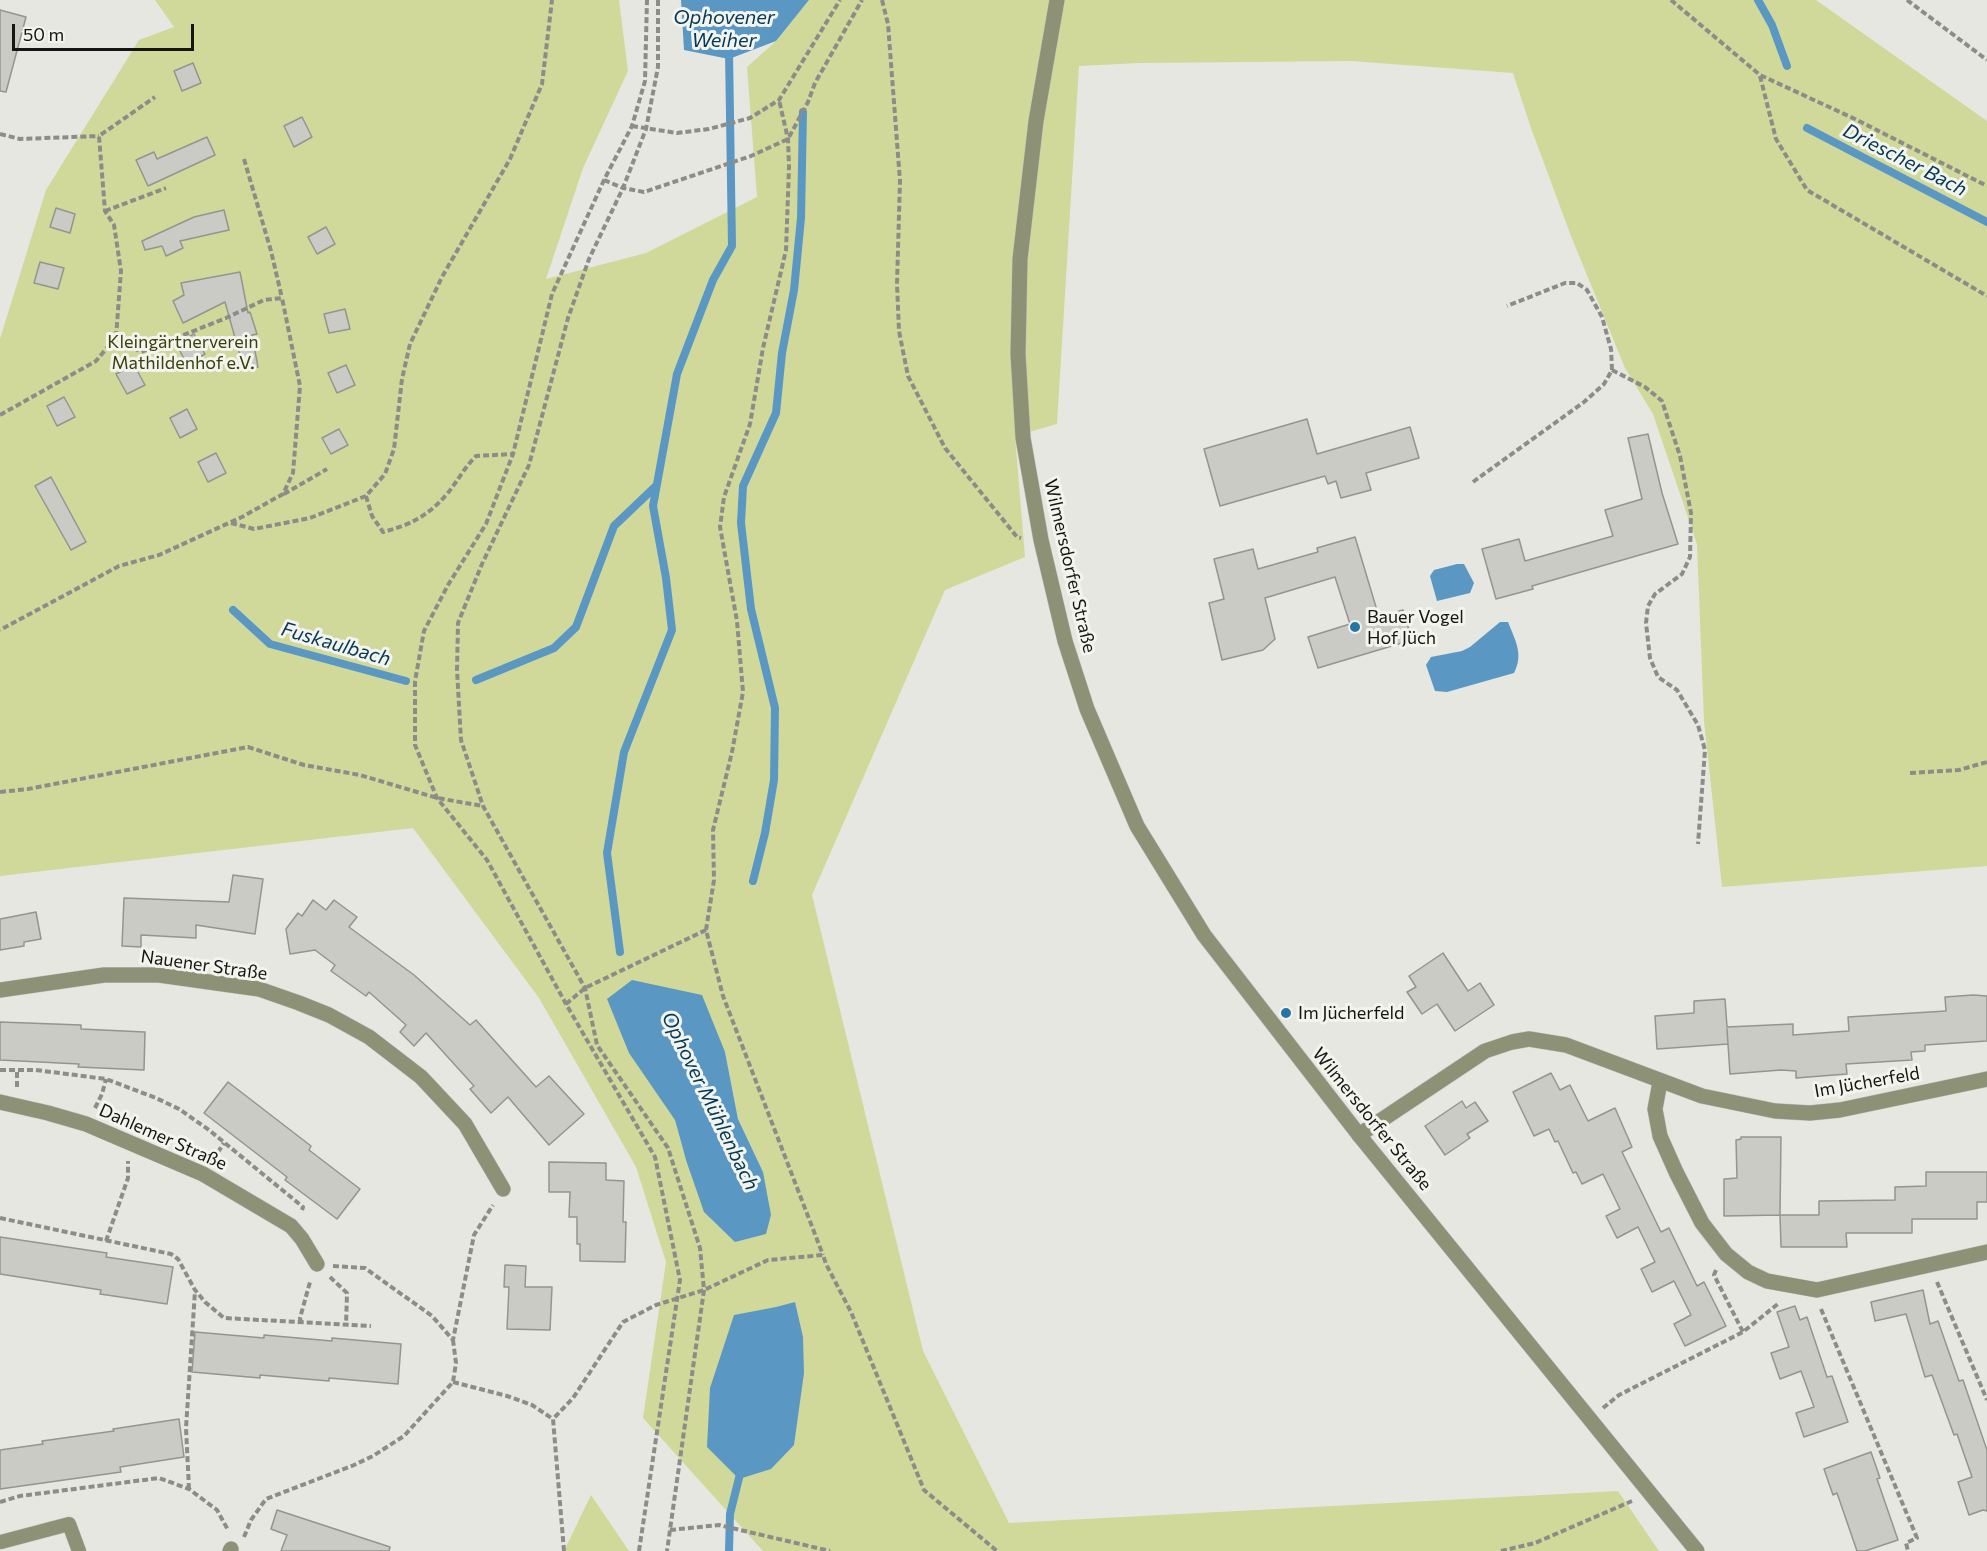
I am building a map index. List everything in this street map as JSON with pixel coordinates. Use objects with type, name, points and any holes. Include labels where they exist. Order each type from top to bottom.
[{"type":"street","name":"Wilmersdorfer Straße","points":[[1057,0],[1036,121],[1020,259],[1018,354],[1023,438],[1041,540],[1065,641],[1087,709],[1137,826],[1204,935],[1359,1135],[1697,1551]]},
{"type":"street","name":"Nauener Straße","points":[[0,990],[104,975],[159,975],[259,989],[299,1002],[369,1037],[421,1077],[465,1124],[503,1189]]},
{"type":"street","name":"Im Jücherfeld","points":[[1359,1135],[1485,1051],[1529,1039],[1566,1045],[1702,1096],[1775,1112],[1810,1113],[1840,1110],[1987,1079]]},
{"type":"street","points":[[1660,1082],[1655,1109],[1660,1136],[1701,1223],[1726,1254],[1748,1272],[1767,1281],[1817,1290],[1987,1252]]},
{"type":"street","name":"Dahlemer Straße","points":[[0,1102],[86,1124],[204,1174],[291,1226],[302,1239],[316,1264]]},
{"type":"lane","points":[[1,1542],[69,1524],[79,1551]]},
{"type":"path","points":[[230,523],[254,529],[321,515],[366,496],[385,474],[394,448],[402,379],[410,344],[442,277],[510,159],[542,84],[552,0]]},
{"type":"path","points":[[639,1551],[680,1280],[656,1158],[566,1004],[487,860],[437,798],[415,745],[415,681],[424,631],[448,585],[486,524],[513,454],[552,294],[604,180],[632,126],[645,81],[647,0]]},
{"type":"path","points":[[658,0],[658,67],[646,129],[623,189],[589,259],[568,318],[529,465],[458,623],[457,670],[461,740],[483,806],[585,988],[597,1045],[669,1148],[700,1248],[704,1290],[667,1551]]},
{"type":"path","points":[[632,126],[677,133],[709,129],[750,118],[779,100],[840,0]]},
{"type":"path","points":[[604,180],[623,189],[644,192],[713,170],[788,139],[808,102],[815,83],[862,0]]},
{"type":"path","points":[[882,0],[888,24],[900,181],[897,284],[900,331],[909,376],[945,448],[1017,537],[1041,540]]},
{"type":"path","points":[[1671,0],[1760,75],[1855,119],[1987,186]]},
{"type":"path","points":[[1907,0],[1987,60]]},
{"type":"path","points":[[1760,75],[1776,139],[1807,190],[1987,296]]},
{"type":"path","points":[[0,134],[20,139],[99,136],[155,97]]},
{"type":"path","points":[[779,100],[788,139],[786,250],[763,348],[750,424],[724,497],[720,527],[737,621],[743,693],[732,752],[713,830],[714,880],[706,930],[723,996],[826,1264],[851,1312],[924,1490],[998,1551]]},
{"type":"path","points":[[0,415],[96,361],[116,337],[121,271],[114,225],[105,211],[99,136]]},
{"type":"path","points":[[244,159],[271,251],[300,386],[293,473],[283,494]]},
{"type":"path","points":[[105,211],[166,188]]},
{"type":"path","points":[[1473,482],[1584,402],[1604,384],[1612,370],[1611,349],[1602,317],[1587,290],[1577,283],[1565,283],[1507,306]]},
{"type":"path","points":[[116,337],[141,352],[264,300],[282,298]]},
{"type":"path","points":[[1612,370],[1645,387],[1662,401],[1680,456],[1691,513],[1690,557],[1682,574],[1655,594],[1648,606],[1646,623],[1650,658],[1658,676],[1677,690],[1698,725],[1705,750],[1698,844]]},
{"type":"path","points":[[366,496],[372,516],[382,532],[408,525],[428,512],[448,493],[463,469],[476,456],[513,454]]},
{"type":"path","points":[[0,630],[118,566],[159,555],[230,523],[327,469]]},
{"type":"path","points":[[0,792],[28,789],[248,747],[304,765],[360,775],[437,798],[483,806]]},
{"type":"path","points":[[1910,773],[1959,770],[1987,762]]},
{"type":"path","points":[[566,1004],[585,988],[706,930]]},
{"type":"path","points":[[0,1070],[80,1074],[106,1079],[156,1098],[179,1109],[209,1130],[303,1207]]},
{"type":"path","points":[[17,1070],[17,1091]]},
{"type":"path","points":[[102,1094],[106,1079]]},
{"type":"path","points":[[106,1241],[128,1178],[131,1142]]},
{"type":"path","points":[[231,1550],[242,1542],[251,1520],[266,1499],[374,1456],[404,1436],[453,1382],[456,1363],[453,1340],[474,1235],[503,1189]]},
{"type":"path","points":[[0,1218],[171,1254],[178,1259],[195,1290],[224,1318],[371,1326]]},
{"type":"path","points":[[1726,1254],[1714,1275],[1743,1332]]},
{"type":"path","points":[[564,1551],[553,1419],[573,1398],[623,1322],[656,1305],[704,1290],[768,1260],[823,1255]]},
{"type":"path","points":[[316,1264],[365,1268],[432,1316],[453,1340]]},
{"type":"path","points":[[316,1264],[347,1293],[346,1325]]},
{"type":"path","points":[[1930,1266],[1987,1400]]},
{"type":"path","points":[[1590,1418],[1619,1395],[1743,1332],[1778,1303],[1788,1286]]},
{"type":"path","points":[[189,1489],[186,1428],[195,1290]]},
{"type":"path","points":[[301,1323],[300,1318],[307,1290]]},
{"type":"path","points":[[1817,1290],[1821,1310],[1917,1538],[1906,1543],[1908,1551]]},
{"type":"path","points":[[453,1382],[532,1405],[553,1419]]},
{"type":"path","points":[[0,1502],[20,1496],[159,1478],[189,1489],[217,1510],[229,1531],[231,1550]]},
{"type":"path","points":[[1501,1551],[1535,1543],[1651,1492]]},
{"type":"path","points":[[670,1530],[719,1525],[830,1551]]},
{"type":"green space","name":"Kleingärtnerverein Mathildenhof e.V.","points":[[155,0],[619,0],[628,71],[583,168],[546,279],[646,253],[757,197],[747,67],[776,41],[809,0],[1816,0],[1987,121],[1987,866],[1722,887],[1704,721],[1697,544],[1653,414],[1625,368],[1571,236],[1513,73],[1351,61],[1139,63],[1079,66],[1057,424],[1015,436],[1025,557],[945,590],[812,895],[923,1351],[1009,1523],[1618,1491],[1659,1551],[763,1551],[643,1418],[666,1262],[636,1167],[539,998],[413,828],[0,876],[0,339],[46,190],[139,40],[174,27]],"holes":[[[725,1052],[738,1119],[763,1172],[686,1160],[675,1120]]]},
{"type":"green space","points":[[591,1495],[629,1551],[564,1551]]},
{"type":"water","name":"Ophovener Weiher","points":[[681,0],[809,0],[776,41],[729,59],[684,50]]},
{"type":"water","points":[[1464,564],[1474,583],[1470,593],[1437,601],[1430,576],[1434,570]]},
{"type":"water","points":[[1500,622],[1508,622],[1516,641],[1518,660],[1514,673],[1447,692],[1435,691],[1426,665],[1431,657],[1462,651],[1470,647]]},
{"type":"water","points":[[632,980],[702,995],[725,1052],[738,1119],[763,1172],[771,1215],[766,1234],[735,1242],[704,1212],[675,1120],[629,1053],[607,999]]},
{"type":"water","points":[[795,1302],[803,1337],[804,1373],[794,1445],[771,1469],[739,1479],[707,1447],[710,1388],[734,1315]]},
{"type":"building","points":[[0,10],[26,17],[6,92],[0,91]]},
{"type":"building","points":[[193,63],[201,83],[182,91],[174,71]]},
{"type":"building","points":[[302,117],[312,137],[294,147],[284,126]]},
{"type":"building","points":[[207,137],[215,155],[148,186],[136,160],[154,152],[157,159]]},
{"type":"building","points":[[56,208],[75,214],[70,233],[50,227]]},
{"type":"building","points":[[224,210],[229,230],[180,241],[183,248],[166,256],[162,246],[145,250],[142,241],[194,217]]},
{"type":"building","points":[[326,227],[335,244],[317,254],[308,237]]},
{"type":"building","points":[[40,262],[64,268],[58,289],[34,283]]},
{"type":"building","points":[[240,272],[248,313],[250,312],[257,334],[252,335],[258,367],[244,370],[225,302],[183,323],[173,301],[184,295],[181,283]]},
{"type":"building","points":[[345,309],[350,329],[329,333],[324,314]]},
{"type":"building","points":[[194,334],[205,354],[187,364],[176,344]]},
{"type":"building","points":[[134,365],[145,385],[127,394],[116,374]]},
{"type":"building","points":[[346,365],[355,385],[337,393],[328,373]]},
{"type":"building","points":[[64,397],[75,417],[57,426],[47,406]]},
{"type":"building","points":[[187,409],[197,429],[180,438],[170,418]]},
{"type":"building","points":[[1307,419],[1317,454],[1410,427],[1419,458],[1366,473],[1371,490],[1341,498],[1336,481],[1328,484],[1325,476],[1220,506],[1204,449]]},
{"type":"building","points":[[339,429],[348,445],[331,454],[322,438]]},
{"type":"building","points":[[1648,434],[1662,493],[1678,544],[1532,586],[1533,589],[1496,599],[1482,549],[1519,539],[1525,561],[1613,536],[1605,510],[1642,499],[1628,438]]},
{"type":"building","points":[[216,453],[226,473],[208,482],[198,462]]},
{"type":"building","points":[[51,477],[86,542],[71,550],[35,486]]},
{"type":"building","points":[[1355,537],[1379,617],[1403,610],[1412,640],[1318,668],[1308,637],[1350,624],[1335,577],[1265,598],[1275,639],[1263,650],[1222,660],[1209,603],[1224,599],[1214,559],[1253,549],[1258,569],[1318,552],[1317,548]]},
{"type":"building","points":[[233,875],[263,879],[255,934],[196,925],[196,938],[141,935],[141,947],[122,946],[124,898],[229,902]]},
{"type":"building","points":[[313,900],[326,910],[334,900],[357,917],[349,927],[414,975],[470,1025],[476,1020],[536,1087],[549,1076],[584,1114],[549,1145],[508,1097],[491,1113],[470,1089],[474,1086],[426,1033],[414,1046],[400,1032],[406,1025],[369,992],[366,996],[331,971],[335,965],[315,950],[290,954],[286,929],[298,913],[302,916]]},
{"type":"building","points":[[36,912],[41,939],[24,942],[24,946],[0,950],[0,919]]},
{"type":"building","points":[[1443,953],[1468,991],[1480,983],[1494,1005],[1455,1031],[1437,1004],[1422,1014],[1407,992],[1416,987],[1409,976]]},
{"type":"building","points":[[1987,996],[1987,1041],[1925,1045],[1925,1051],[1911,1052],[1912,1060],[1846,1064],[1847,1074],[1796,1078],[1796,1071],[1781,1070],[1730,1074],[1728,1044],[1657,1049],[1655,1016],[1694,1013],[1694,1001],[1725,999],[1727,1027],[1793,1024],[1793,1035],[1849,1031],[1848,1017],[1946,1011],[1945,997]]},
{"type":"building","points":[[0,1022],[81,1025],[81,1029],[145,1032],[144,1070],[0,1060]]},
{"type":"building","points":[[1551,1073],[1560,1090],[1570,1085],[1588,1121],[1615,1108],[1632,1147],[1622,1152],[1661,1232],[1669,1228],[1697,1286],[1704,1282],[1726,1326],[1685,1346],[1674,1324],[1691,1315],[1674,1281],[1652,1292],[1641,1269],[1655,1262],[1638,1227],[1617,1238],[1606,1216],[1620,1209],[1603,1174],[1582,1184],[1576,1172],[1573,1173],[1558,1141],[1555,1142],[1549,1129],[1534,1136],[1513,1092]]},
{"type":"building","points":[[228,1082],[311,1146],[309,1150],[360,1189],[337,1219],[285,1180],[287,1177],[204,1113]]},
{"type":"building","points":[[1462,1101],[1466,1108],[1475,1102],[1488,1121],[1467,1134],[1470,1138],[1445,1155],[1425,1126]]},
{"type":"building","points":[[1741,1137],[1781,1137],[1780,1215],[1724,1216],[1724,1179],[1737,1178],[1736,1140]]},
{"type":"building","points":[[549,1162],[606,1163],[606,1180],[624,1181],[625,1262],[580,1261],[580,1244],[577,1244],[577,1217],[569,1217],[570,1192],[549,1192]]},
{"type":"building","points":[[1926,1172],[1987,1172],[1987,1202],[1977,1202],[1977,1219],[1912,1219],[1912,1233],[1846,1233],[1847,1247],[1781,1247],[1780,1215],[1819,1215],[1819,1201],[1895,1200],[1895,1187],[1926,1186]]},
{"type":"building","points":[[0,1237],[107,1253],[106,1257],[173,1267],[167,1304],[100,1294],[101,1290],[0,1274]]},
{"type":"building","points":[[505,1265],[526,1266],[525,1287],[552,1287],[550,1330],[507,1329],[509,1287],[504,1287]]},
{"type":"building","points":[[1923,1290],[1930,1324],[1938,1321],[1959,1381],[1963,1380],[1987,1450],[1987,1511],[1983,1510],[1969,1515],[1958,1482],[1972,1477],[1932,1375],[1925,1377],[1906,1314],[1875,1321],[1871,1302]]},
{"type":"building","points":[[1795,1306],[1800,1320],[1807,1317],[1827,1377],[1832,1376],[1848,1422],[1804,1437],[1796,1413],[1814,1407],[1801,1371],[1780,1379],[1771,1353],[1789,1347],[1777,1312]]},
{"type":"building","points":[[195,1332],[332,1341],[332,1338],[401,1344],[398,1384],[260,1375],[260,1378],[192,1372]]},
{"type":"building","points":[[179,1419],[184,1457],[120,1467],[121,1472],[0,1489],[0,1450]]},
{"type":"building","points":[[1871,1452],[1880,1478],[1877,1479],[1898,1540],[1865,1551],[1857,1551],[1837,1493],[1833,1495],[1824,1469]]},
{"type":"building","points":[[277,1510],[390,1547],[389,1551],[281,1551],[287,1535],[271,1529]]},
{"type":"waterway","name":"Driescher Bach","points":[[1758,0],[1772,25],[1787,66]]},
{"type":"waterway","name":"Ophover Mühlenbach","points":[[620,952],[607,853],[624,752],[672,630],[666,578],[653,506],[677,374],[713,280],[732,246],[729,51]]},
{"type":"waterway","points":[[753,881],[765,833],[774,780],[775,708],[751,609],[741,523],[743,486],[776,413],[782,353],[794,290],[801,218],[803,112]]},
{"type":"waterway","name":"Driescher Bach","points":[[1807,128],[1987,222]]},
{"type":"waterway","name":"Fuskaulbach","points":[[476,680],[554,648],[576,627],[614,526],[656,486]]},
{"type":"waterway","name":"Fuskaulbach","points":[[233,610],[270,644],[406,681]]},
{"type":"waterway","points":[[729,1551],[730,1514],[741,1470]]},
{"type":"place","name":"Bauer Vogel Hof Jüch","points":[[1355,627]]},
{"type":"place","name":"Im Jücherfeld","points":[[1286,1013]]}]
